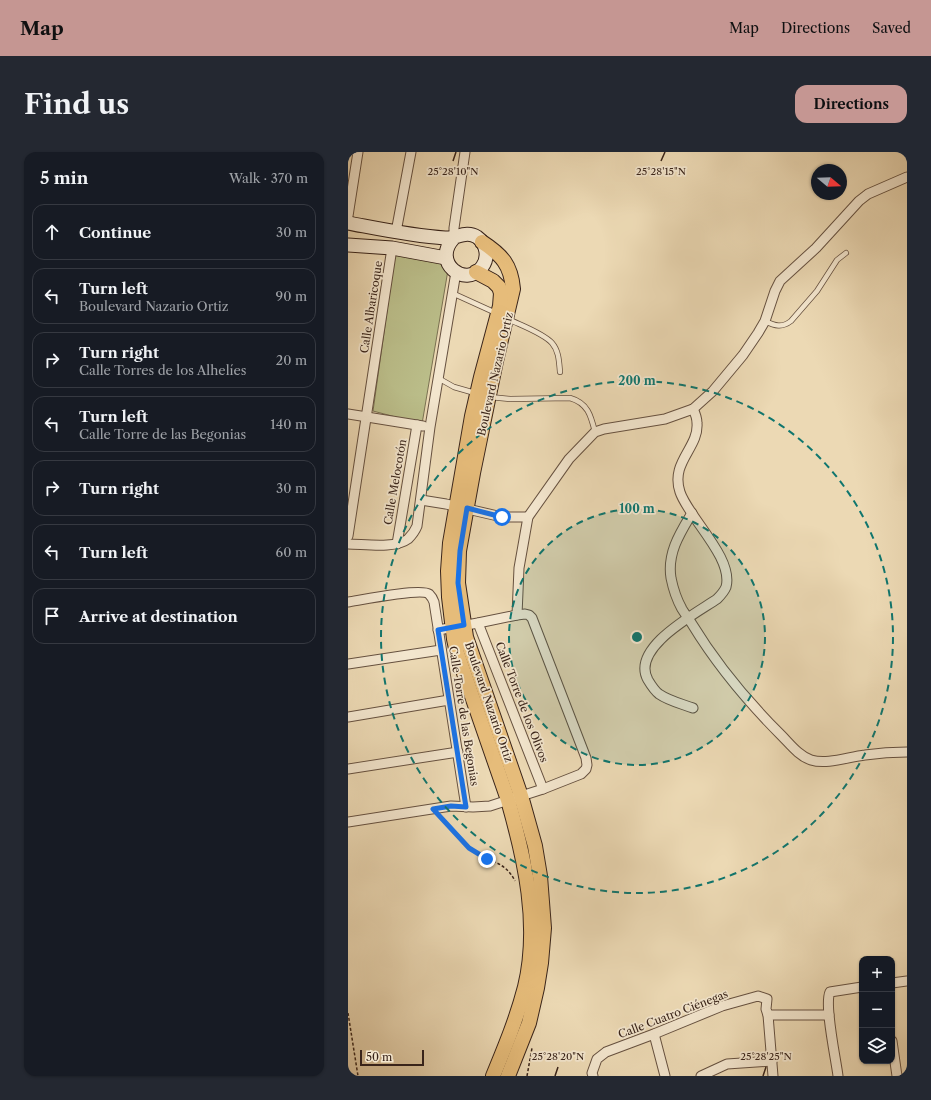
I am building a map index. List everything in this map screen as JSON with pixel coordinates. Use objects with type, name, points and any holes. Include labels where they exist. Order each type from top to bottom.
[{"type":"main road","name":"Boulevard Nazario Ortiz","points":[[482,242],[496,251],[506,263],[512,277],[513,289],[502,316],[483,395],[461,507],[458,626],[466,637],[497,722],[514,798],[519,842],[528,896],[530,941],[529,963],[518,1013],[493,1076]]},
{"type":"main road","name":"Boulevard Nazario Ortiz","points":[[476,272],[493,281],[499,287],[501,293],[500,306],[502,316]]},
{"type":"main road","name":"Boulevard Nazario Ortiz","points":[[508,1076],[528,1023],[535,995],[541,963],[544,928],[540,876],[535,846],[514,798]]},
{"type":"street","points":[[348,216],[358,152]]},
{"type":"street","points":[[396,232],[411,152]]},
{"type":"street","points":[[455,238],[454,228],[464,152]]},
{"type":"street","points":[[517,615],[519,568],[528,517],[569,459],[595,432],[613,426],[647,423],[665,419],[694,409],[713,391],[743,355],[758,334],[765,321],[780,281],[816,248],[859,201],[868,194],[907,177]]},
{"type":"street","points":[[348,223],[422,236],[455,238]]},
{"type":"street","points":[[464,234],[471,235],[477,237],[482,242],[486,255],[485,262],[481,268],[476,272],[462,274],[451,268],[446,258],[447,248],[455,238],[464,234]]},
{"type":"street","points":[[348,245],[392,248],[446,258]]},
{"type":"street","name":"Calle Albaricoque","points":[[348,536],[392,248]]},
{"type":"street","points":[[348,544],[397,544],[407,540],[417,526],[430,428],[456,272]]},
{"type":"street","points":[[693,708],[669,700],[658,693],[651,685],[645,674],[644,664],[648,654],[655,644],[717,599],[723,593],[726,582],[723,563],[709,536],[680,494],[678,479],[681,464],[697,431],[698,422],[694,409]]},
{"type":"street","points":[[348,414],[430,428]]},
{"type":"street","name":"Calle Melocotón","points":[[397,544],[417,425]]},
{"type":"street","points":[[421,500],[461,507],[502,517],[528,517]]},
{"type":"street","points":[[692,513],[672,552],[670,566],[671,578],[676,596],[704,644],[726,674],[758,711],[802,756],[812,760],[824,761],[892,752],[907,752]]},
{"type":"street","name":"Calle Torre de las Begonias","points":[[348,602],[407,593],[424,592],[429,594],[434,602],[466,807]]},
{"type":"street","points":[[348,822],[451,806],[484,807],[542,790],[581,774],[586,769],[586,758],[534,622],[529,615],[517,615],[438,630]]},
{"type":"street","name":"Calle Torre de los Olivos","points":[[478,623],[542,790]]},
{"type":"street","points":[[348,664],[441,650]]},
{"type":"street","points":[[348,717],[449,700]]},
{"type":"street","points":[[348,769],[458,752]]},
{"type":"street","points":[[895,983],[907,981]]},
{"type":"street","points":[[838,1076],[828,1000],[830,992],[859,988]]},
{"type":"street","name":"Calle Cuatro Ciénegas","points":[[593,1076],[592,1073],[597,1059],[606,1052],[722,1006],[758,996],[767,999],[767,1012]]},
{"type":"street","points":[[774,1076],[767,1012],[829,1015]]},
{"type":"street","points":[[654,1034],[665,1076]]},
{"type":"street","points":[[701,1076],[727,1064],[772,1061]]},
{"type":"street","points":[[895,1064],[896,1076]]},
{"type":"lane","points":[[765,321],[776,326],[787,324],[791,321],[817,291],[837,260],[846,252]]},
{"type":"lane","points":[[452,293],[546,338],[552,343],[556,350],[559,359],[560,372]]},
{"type":"lane","points":[[438,378],[454,387],[483,395],[510,399],[570,398],[577,400],[586,406],[591,416],[595,432]]},
{"type":"path","points":[[433,809],[469,848],[487,859],[502,865],[516,882]]},
{"type":"path","points":[[348,1013],[358,1076]]},
{"type":"path","points":[[527,1076],[532,1045]]},
{"type":"green space","points":[[395,254],[440,260],[448,270],[422,424],[373,411]]},
{"type":"route","points":[[487,859],[469,848],[433,809],[451,806],[466,807],[438,630],[464,625],[458,583],[460,551],[467,508],[502,517]]}]
